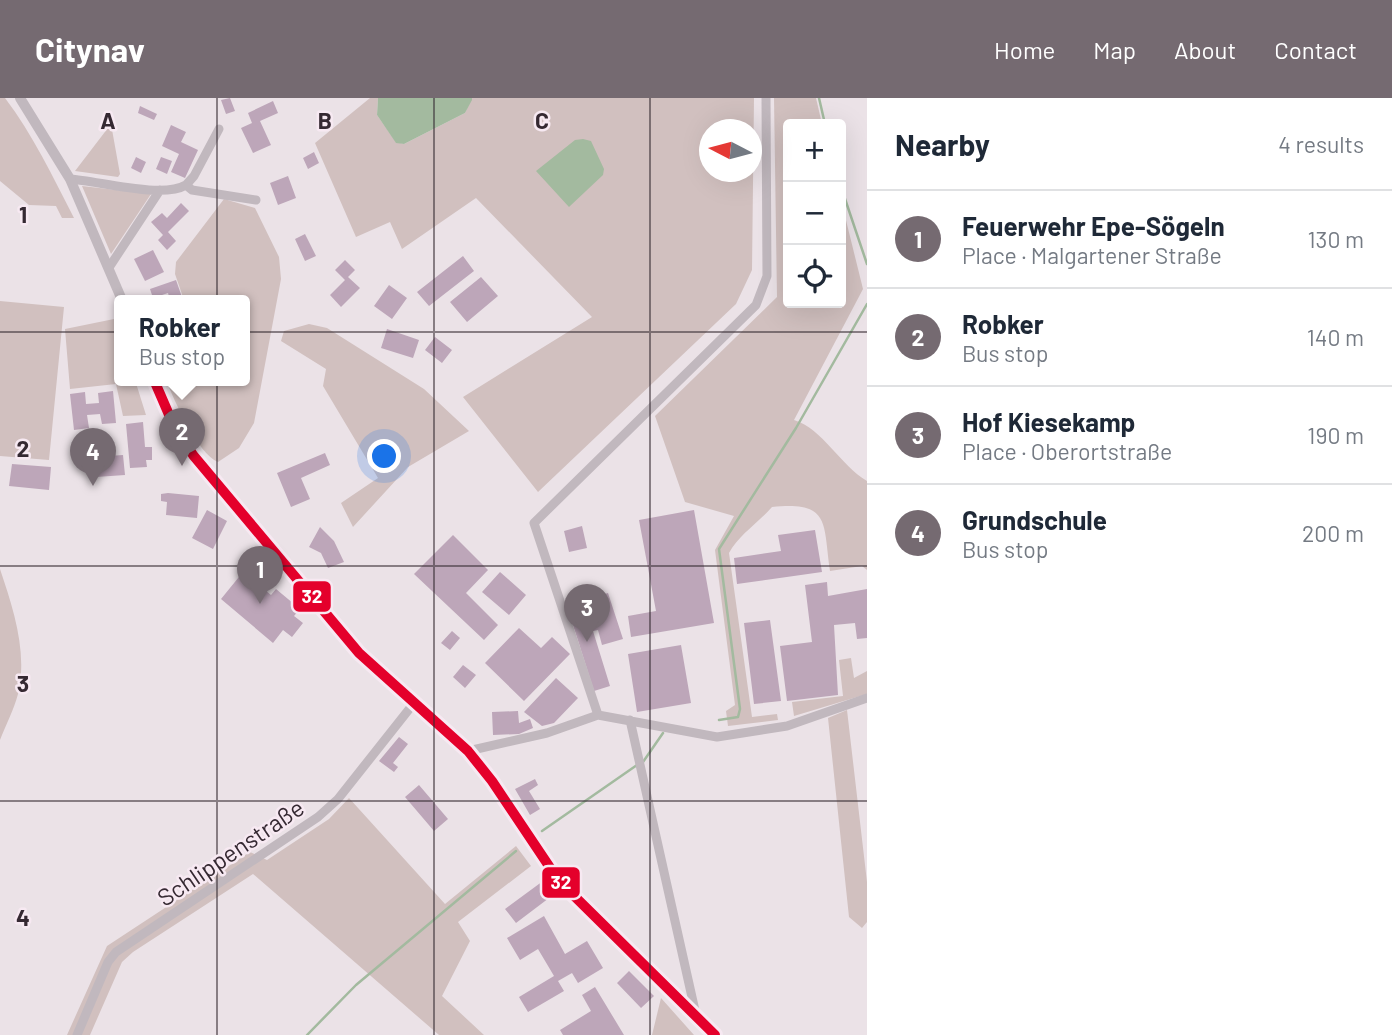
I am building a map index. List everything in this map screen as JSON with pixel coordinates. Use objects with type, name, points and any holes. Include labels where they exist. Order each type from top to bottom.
[{"type":"street","points":[[20,98],[70,179],[120,295]]},
{"type":"street","points":[[598,715],[534,523],[756,305],[767,276],[766,98]]},
{"type":"street","points":[[70,179],[178,190],[194,176],[219,129]]},
{"type":"street","points":[[186,185],[192,190],[256,200]]},
{"type":"street","points":[[110,267],[160,190]]},
{"type":"street","points":[[157,386],[170,418],[193,455],[359,653],[468,751],[492,781],[559,881],[715,1035]]},
{"type":"street","points":[[468,751],[547,733],[598,715],[718,737],[787,726],[867,698]]},
{"type":"street","name":"Schlippenstraße","points":[[77,1035],[108,962],[116,952],[318,817],[338,799],[414,703]]},
{"type":"street","points":[[631,720],[696,1015]]},
{"type":"shaded area","points":[[0,98],[5,98],[25,127],[74,218],[62,218],[56,206],[29,205],[0,181]]},
{"type":"shaded area","points":[[370,98],[378,98],[377,115],[396,142],[404,144],[465,113],[472,98],[754,98],[754,119],[699,119],[699,182],[753,182],[752,270],[736,304],[538,492],[463,397],[592,317],[476,198],[402,249],[390,222],[356,237],[315,143]]},
{"type":"shaded area","points":[[378,98],[472,100],[465,113],[404,144],[396,143],[377,115]]},
{"type":"shaded area","points":[[774,98],[816,98],[821,119],[783,119],[783,308],[846,308],[846,220],[863,289],[794,420],[814,431],[848,466],[867,481],[867,570],[862,566],[830,571],[824,528],[814,512],[805,508],[772,507],[738,540],[729,553],[752,717],[777,714],[778,720],[728,726],[726,711],[735,705],[715,550],[734,516],[685,502],[655,416],[777,297]]},
{"type":"shaded area","points":[[111,124],[120,174],[118,177],[75,171]]},
{"type":"shaded area","points":[[575,140],[591,141],[604,169],[603,175],[569,207],[536,171]]},
{"type":"shaded area","points":[[82,186],[151,194],[111,254]]},
{"type":"shaded area","points":[[224,199],[255,208],[279,257],[281,279],[254,423],[239,448],[218,462],[210,457],[195,438],[169,386],[250,386],[250,295],[182,295],[175,274],[176,262]]},
{"type":"shaded area","points":[[0,301],[64,307],[49,460],[0,456]]},
{"type":"shaded area","points":[[114,319],[114,384],[70,389],[65,329]]},
{"type":"shaded area","points":[[309,324],[327,328],[424,389],[469,431],[408,467],[353,527],[341,503],[378,478],[323,386],[326,369],[281,341],[284,331]]},
{"type":"shaded area","points":[[116,386],[137,386],[146,415],[123,416]]},
{"type":"shaded area","points":[[0,569],[18,630],[21,678],[18,694],[0,740]]},
{"type":"shaded area","points":[[851,658],[854,678],[867,671],[867,694],[794,716],[792,702],[843,696],[839,660]]},
{"type":"shaded area","points":[[847,710],[867,882],[867,922],[862,928],[849,917],[828,718]]},
{"type":"shaded area","points":[[349,798],[445,904],[516,846],[531,866],[458,922],[470,941],[442,996],[484,1035],[439,1035],[253,874],[133,952],[122,962],[90,1035],[67,1035],[107,946],[250,852],[267,860],[329,819]]},
{"type":"shaded area","points":[[661,998],[694,1035],[652,1035]]},
{"type":"building","points":[[230,98],[235,111],[226,114],[221,100]]},
{"type":"building","points":[[273,101],[278,113],[260,121],[271,145],[253,153],[241,128],[252,123],[248,113]]},
{"type":"building","points":[[140,106],[157,114],[154,120],[138,113]]},
{"type":"building","points":[[171,125],[186,132],[181,142],[198,150],[185,178],[171,172],[179,154],[162,146]]},
{"type":"building","points":[[314,152],[319,163],[308,169],[303,158]]},
{"type":"building","points":[[136,157],[146,162],[141,173],[131,168]]},
{"type":"building","points":[[161,157],[172,161],[167,174],[156,169]]},
{"type":"building","points":[[288,176],[296,198],[278,205],[270,183]]},
{"type":"building","points":[[181,203],[189,211],[168,232],[176,241],[167,250],[158,240],[163,235],[151,222],[162,213],[167,218]]},
{"type":"building","points":[[305,234],[316,256],[305,261],[295,239]]},
{"type":"building","points":[[153,250],[164,272],[145,281],[134,259]]},
{"type":"building","points":[[463,256],[474,271],[429,306],[417,292]]},
{"type":"building","points":[[345,260],[355,270],[348,277],[360,288],[341,307],[330,295],[345,280],[335,270]]},
{"type":"building","points":[[481,277],[498,296],[467,322],[450,302]]},
{"type":"building","points":[[176,280],[181,295],[152,295],[150,289]]},
{"type":"building","points":[[389,285],[407,298],[392,319],[374,306]]},
{"type":"building","points":[[387,329],[419,340],[413,358],[381,348]]},
{"type":"building","points":[[435,337],[452,350],[442,363],[425,350]]},
{"type":"building","points":[[113,391],[116,423],[102,424],[100,414],[87,415],[89,428],[74,430],[70,394],[85,392],[86,404],[99,403],[98,393]]},
{"type":"building","points":[[143,422],[145,447],[152,447],[152,460],[146,460],[147,467],[130,468],[126,424]]},
{"type":"building","points":[[325,453],[330,465],[301,478],[310,499],[291,507],[277,473]]},
{"type":"building","points":[[123,455],[125,475],[96,477],[94,457]]},
{"type":"building","points":[[12,464],[51,467],[49,490],[9,486]]},
{"type":"building","points":[[161,494],[199,496],[197,518],[166,515],[167,502],[161,501]]},
{"type":"building","points":[[207,510],[227,521],[213,549],[192,538]]},
{"type":"building","points":[[694,510],[714,623],[631,637],[628,616],[656,611],[639,520]]},
{"type":"building","points":[[582,526],[587,548],[569,552],[564,531]]},
{"type":"building","points":[[320,527],[334,541],[344,562],[328,568],[321,553],[309,547]]},
{"type":"building","points":[[815,530],[822,572],[737,584],[734,558],[781,551],[778,535]]},
{"type":"building","points":[[453,535],[488,570],[466,593],[498,625],[484,640],[414,574]]},
{"type":"building","points":[[243,572],[271,595],[276,589],[300,609],[294,616],[303,623],[292,637],[283,630],[273,643],[221,599]]},
{"type":"building","points":[[500,572],[526,595],[509,615],[482,592]]},
{"type":"building","points":[[827,582],[828,596],[867,589],[867,638],[857,639],[855,623],[834,625],[838,695],[787,701],[780,646],[812,642],[805,585]]},
{"type":"building","points":[[608,593],[623,639],[602,645],[598,630],[593,631],[610,686],[594,691],[573,625],[594,619],[588,599]]},
{"type":"building","points":[[770,620],[781,701],[754,704],[744,623]]},
{"type":"building","points":[[519,628],[541,648],[552,637],[570,654],[524,701],[485,663]]},
{"type":"building","points":[[452,631],[460,638],[450,650],[441,643]]},
{"type":"building","points":[[681,645],[691,703],[637,712],[628,654]]},
{"type":"building","points":[[463,665],[476,675],[465,688],[453,677]]},
{"type":"building","points":[[556,678],[578,698],[554,723],[542,726],[524,712]]},
{"type":"building","points":[[518,711],[519,723],[530,719],[533,728],[519,734],[493,735],[492,712]]},
{"type":"building","points":[[399,737],[408,744],[393,763],[398,767],[394,772],[379,761]]},
{"type":"building","points":[[535,779],[538,785],[529,791],[540,809],[530,815],[515,789]]},
{"type":"building","points":[[419,785],[448,819],[434,831],[405,797]]},
{"type":"building","points":[[543,881],[553,895],[516,923],[505,909]]},
{"type":"building","points":[[544,916],[565,954],[587,941],[603,968],[578,983],[572,973],[558,981],[564,991],[528,1012],[519,997],[554,976],[538,949],[520,960],[507,938]]},
{"type":"building","points":[[629,971],[654,996],[641,1008],[617,983]]},
{"type":"building","points":[[595,987],[624,1035],[563,1035],[560,1030],[591,1011],[582,995]]},
{"type":"waterway","points":[[819,98],[824,119]]},
{"type":"waterway","points":[[846,202],[867,264]]},
{"type":"waterway","points":[[719,720],[738,717],[740,709],[719,549],[796,428],[867,304]]},
{"type":"waterway","points":[[643,762],[663,733]]},
{"type":"waterway","points":[[542,831],[637,765]]},
{"type":"waterway","points":[[307,1035],[356,985],[516,851]]},
{"type":"transit line","name":"32","points":[[157,386],[170,417],[193,455],[359,653],[468,751],[492,781],[559,881],[715,1035]]},
{"type":"place","name":"Robker","points":[[182,466]]},
{"type":"place","name":"Grundschule","points":[[93,486]]},
{"type":"place","name":"Feuerwehr Epe-Sögeln","points":[[260,604]]},
{"type":"place","name":"Hof Kiesekamp","points":[[587,642]]}]
